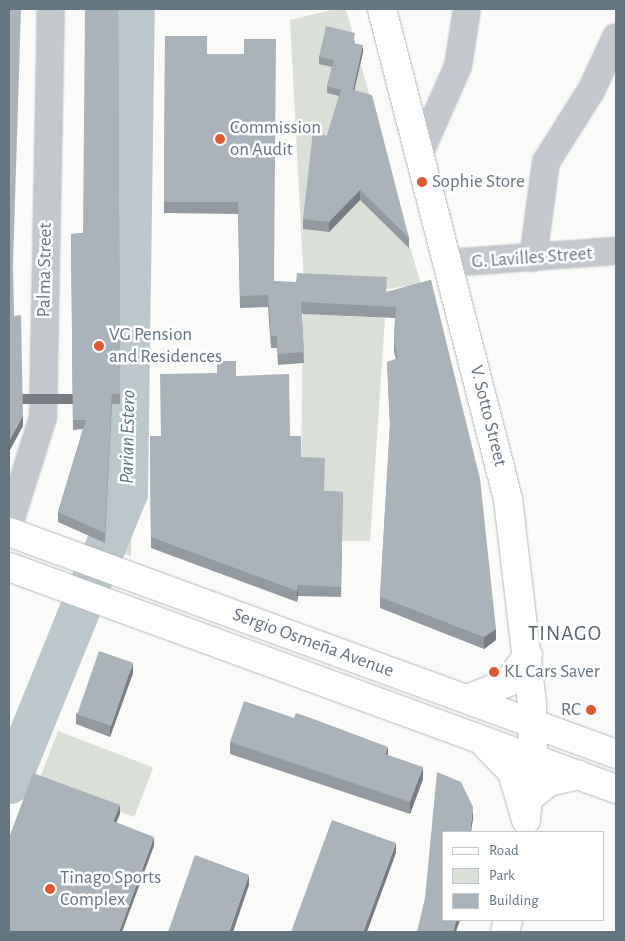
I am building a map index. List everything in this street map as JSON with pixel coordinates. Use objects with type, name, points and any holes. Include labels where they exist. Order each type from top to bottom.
[{"type":"main road","name":"V. Sotto Street","points":[[382,9],[421,150],[447,264],[508,499],[528,655],[533,722],[533,758],[526,817]]},
{"type":"main road","name":"Sergio Osmeña Avenue","points":[[9,532],[533,722],[616,754]]},
{"type":"main road","name":"Sergio Osmeña Avenue","points":[[9,567],[616,789]]},
{"type":"main road","points":[[468,699],[509,682],[528,655]]},
{"type":"main road","points":[[478,738],[512,772],[526,817]]},
{"type":"main road","points":[[526,817],[548,782],[579,775]]},
{"type":"street","name":"Palma Street","points":[[9,526],[43,417],[51,9]]},
{"type":"street","points":[[421,150],[458,66],[467,9]]},
{"type":"street","points":[[533,258],[546,162],[592,89],[616,37]]},
{"type":"street","name":"G. Lavilles Street","points":[[447,264],[616,251]]},
{"type":"green space","points":[[118,9],[141,9],[131,557],[105,543],[112,403],[120,403]]},
{"type":"green space","points":[[335,9],[346,9],[372,105],[360,200],[394,233],[405,231],[421,284],[387,289],[304,285],[290,20]]},
{"type":"green space","points":[[303,314],[385,318],[370,541],[342,541],[343,503],[323,502],[301,467]]},
{"type":"green space","points":[[58,731],[153,768],[134,817],[39,780]]},
{"type":"building","points":[[9,9],[21,9],[13,264],[14,316],[21,315],[23,415],[9,441]]},
{"type":"building","points":[[85,9],[118,9],[120,394],[112,394],[105,533],[58,512],[86,420],[73,420],[71,234],[83,233]]},
{"type":"building","points":[[326,26],[355,33],[353,43],[363,45],[353,90],[342,87],[341,90],[327,86],[334,60],[319,57]]},
{"type":"building","points":[[165,36],[207,36],[207,54],[244,54],[244,39],[276,39],[274,281],[296,282],[297,273],[387,277],[386,292],[431,280],[480,479],[496,629],[484,637],[380,597],[390,422],[387,362],[398,359],[394,340],[396,307],[301,302],[304,352],[278,354],[277,336],[271,336],[268,295],[240,296],[238,202],[164,202]]},
{"type":"building","points":[[342,87],[372,95],[409,238],[360,190],[329,222],[303,219],[313,131],[327,136]]},
{"type":"building","points":[[217,361],[236,361],[236,376],[289,374],[290,436],[301,436],[301,457],[325,458],[324,491],[343,492],[341,587],[298,585],[297,591],[151,537],[150,436],[161,436],[160,374],[217,373]]},
{"type":"building","points":[[99,651],[133,663],[111,726],[77,714]]},
{"type":"building","points":[[244,701],[294,718],[296,713],[319,721],[388,747],[385,754],[423,767],[410,802],[230,742]]},
{"type":"building","points":[[437,772],[461,782],[473,807],[470,831],[442,831],[442,921],[456,921],[453,932],[417,932],[425,898]]},
{"type":"building","name":"Tinago Sports Complex","points":[[33,773],[120,805],[113,821],[154,837],[119,932],[9,932],[9,838]]},
{"type":"building","points":[[332,820],[396,843],[363,932],[291,932]]},
{"type":"building","points":[[195,855],[249,875],[229,932],[168,932]]},
{"type":"waterway","name":"Parian Estero","points":[[9,783],[127,493],[134,9]]},
{"type":"place","name":"Commission on Audit","points":[[220,139]]},
{"type":"place","name":"Sophie Store","points":[[422,182]]},
{"type":"place","name":"VG Pension and Residences","points":[[99,346]]},
{"type":"place","name":"KL Cars Saver","points":[[494,672]]},
{"type":"place","name":"RC","points":[[591,710]]},
{"type":"place","name":"Tinago Sports Complex","points":[[50,889]]},
{"type":"district","name":"TINAGO","points":[[565,634]]}]
